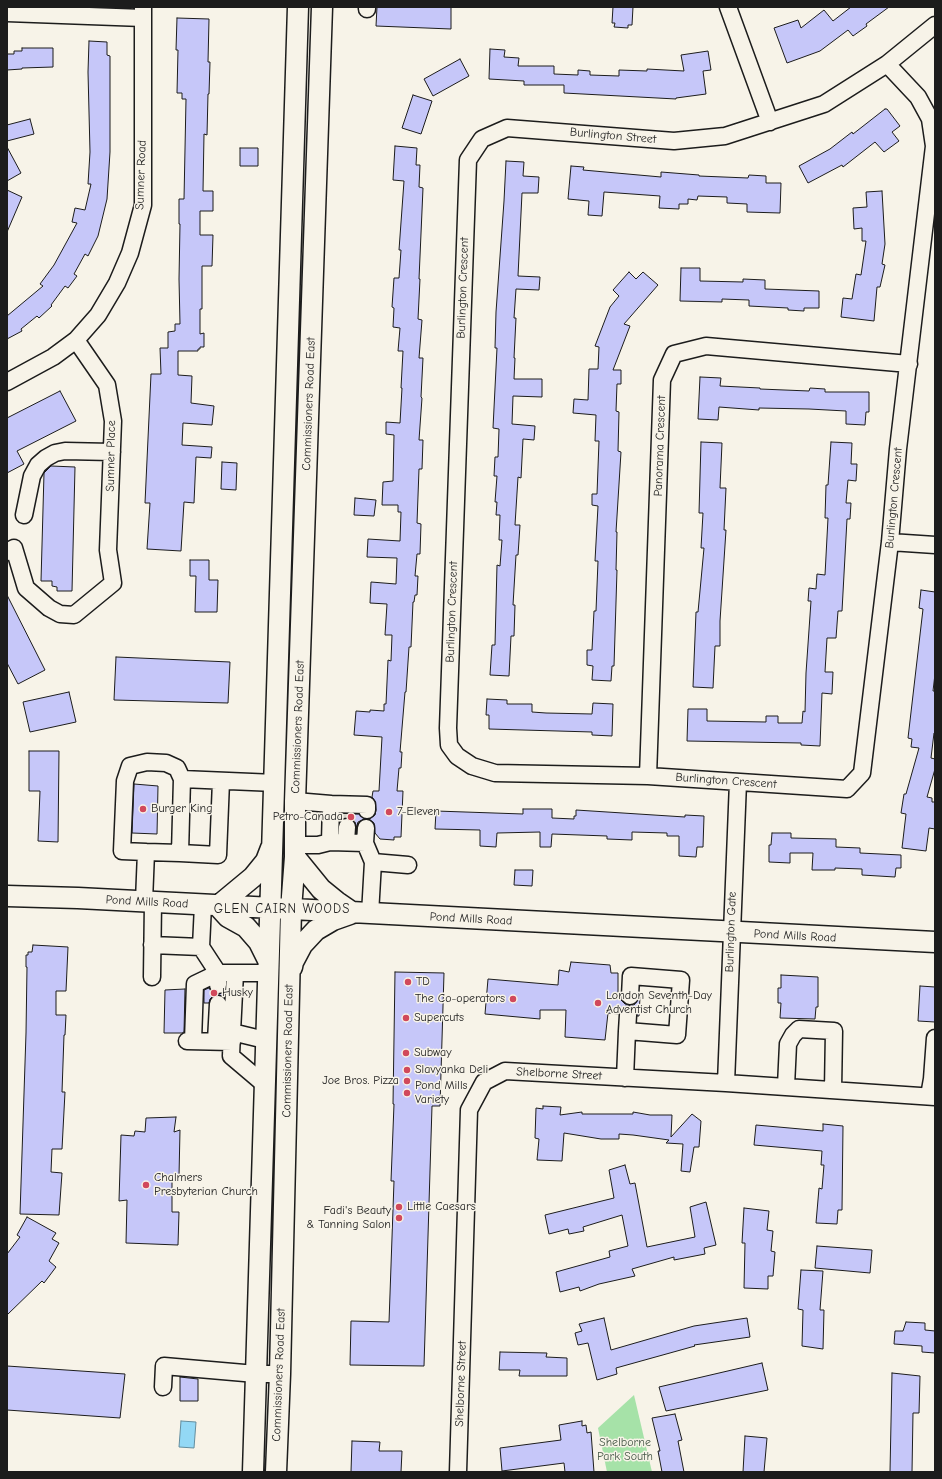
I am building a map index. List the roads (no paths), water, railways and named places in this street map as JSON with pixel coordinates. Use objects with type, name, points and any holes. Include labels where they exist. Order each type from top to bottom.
[{"type":"main road","name":"Commissioners Road East","points":[[253,1472],[298,7]]},
{"type":"main road","name":"Commissioners Road East","points":[[276,1472],[280,1374],[291,909],[295,851],[295,800],[322,7]]},
{"type":"main road","points":[[268,967],[260,942],[246,927],[228,918],[210,905],[254,877],[266,861],[273,842]]},
{"type":"main road","points":[[295,851],[321,888],[337,902],[362,913]]},
{"type":"main road","name":"Pond Mills Road","points":[[7,896],[935,942]]},
{"type":"main road","points":[[289,982],[293,962],[302,945],[316,930],[333,920],[362,913]]},
{"type":"street","points":[[728,7],[770,122]]},
{"type":"street","points":[[7,13],[143,12]]},
{"type":"street","name":"Sumner Road","points":[[7,382],[53,357],[76,340],[98,315],[117,284],[130,253],[143,205],[143,12]]},
{"type":"street","name":"Burlington Street","points":[[468,160],[482,139],[507,128],[674,141],[725,136],[824,104],[887,64],[935,25]]},
{"type":"street","name":"Burlington Crescent","points":[[468,160],[448,728],[449,745],[457,756],[472,766],[494,773],[648,776],[847,789],[862,773],[890,542],[898,448],[934,146],[930,119],[927,113],[918,98],[887,64]]},
{"type":"street","name":"Sumner Place","points":[[7,552],[14,548],[26,588],[49,608],[60,614],[74,615],[113,583],[108,550],[113,421],[107,385],[76,340]]},
{"type":"street","name":"Panorama Crescent","points":[[648,776],[662,380],[674,354],[706,346],[909,364]]},
{"type":"street","points":[[24,515],[32,476],[38,465],[46,458],[55,453],[65,451],[112,452]]},
{"type":"street","points":[[890,542],[935,545]]},
{"type":"street","points":[[180,853],[182,779],[177,768],[166,763],[147,762],[130,766],[125,781],[122,851],[218,855],[221,781]]},
{"type":"street","points":[[182,779],[275,783]]},
{"type":"street","name":"Burlington Gate","points":[[726,1082],[738,782]]},
{"type":"street","points":[[295,800],[347,807],[367,805],[367,810]]},
{"type":"street","points":[[332,804],[341,837]]},
{"type":"street","points":[[295,851],[341,837],[366,836],[374,862],[362,913]]},
{"type":"street","points":[[146,852],[148,902],[152,945],[152,977]]},
{"type":"street","points":[[374,862],[408,865]]},
{"type":"street","points":[[210,905],[201,947],[218,979]]},
{"type":"street","points":[[152,945],[201,947]]},
{"type":"street","points":[[266,1040],[227,1038],[190,1041],[195,984],[218,979],[235,973],[268,967]]},
{"type":"street","points":[[227,1038],[235,973]]},
{"type":"street","points":[[625,1078],[628,1023],[677,1035],[681,980],[631,976],[630,996]]},
{"type":"street","points":[[218,1004],[231,1056],[264,1084]]},
{"type":"street","points":[[786,1086],[788,1044],[792,1035],[799,1029],[834,1031],[833,1090]]},
{"type":"street","points":[[932,1096],[935,1038]]},
{"type":"street","name":"Shelborne Street","points":[[458,1472],[469,1110],[484,1082],[505,1071],[726,1082],[932,1096]]},
{"type":"street","points":[[163,1387],[164,1366],[256,1374],[280,1374]]},
{"type":"water","points":[[181,1421],[196,1422],[194,1448],[179,1447]]},
{"type":"tunnel","points":[[347,810],[347,827]]},
{"type":"place","name":"Burger King","points":[[143,809]]},
{"type":"place","name":"7-Eleven","points":[[389,812]]},
{"type":"place","name":"Petro-Canada","points":[[351,817]]},
{"type":"place","name":"TD","points":[[408,982]]},
{"type":"place","name":"Husky","points":[[214,993]]},
{"type":"place","name":"The Co-operators","points":[[513,999]]},
{"type":"place","name":"London Seventh-Day Adventist Church","points":[[598,1003]]},
{"type":"place","name":"Supercuts","points":[[406,1018]]},
{"type":"place","name":"Subway","points":[[406,1053]]},
{"type":"place","name":"Slavyanka Deli","points":[[407,1070]]},
{"type":"place","name":"Joe Bros. Pizza","points":[[407,1081]]},
{"type":"place","name":"Pond Mills Variety","points":[[407,1093]]},
{"type":"place","name":"Chalmers Presbyterian Church","points":[[146,1185]]},
{"type":"place","name":"Little Caesars","points":[[399,1207]]},
{"type":"place","name":"Fadi's Beauty & Tanning Salon","points":[[399,1218]]},
{"type":"district","name":"GLEN CAIRN WOODS","points":[[282,909]]},
{"type":"park label","name":"Shelborne Park South","points":[[625,1450]]}]
